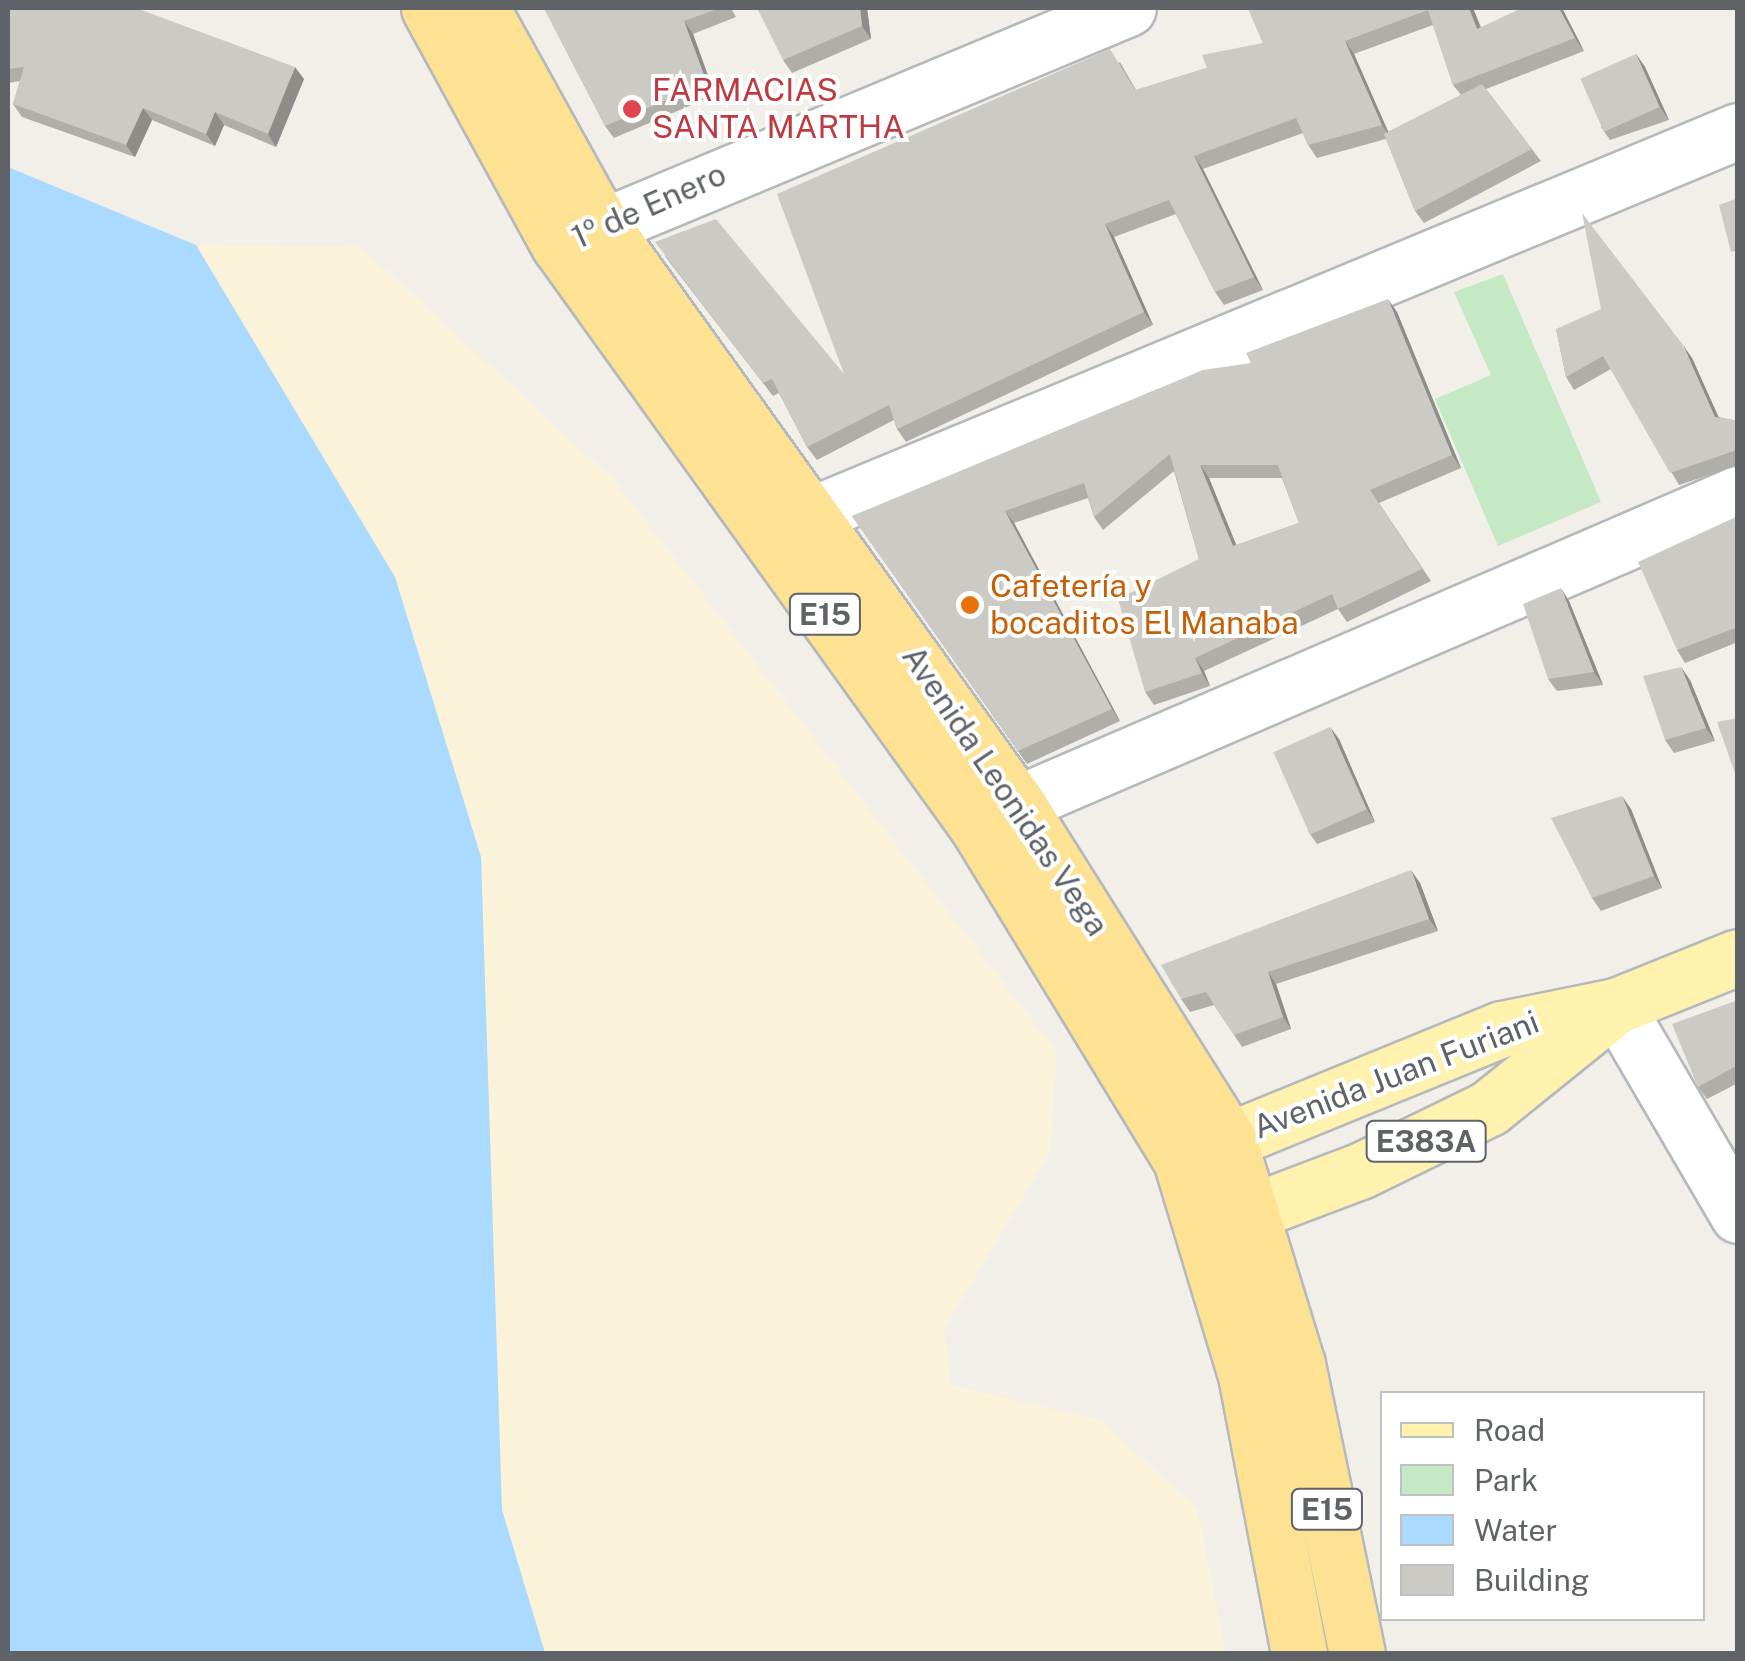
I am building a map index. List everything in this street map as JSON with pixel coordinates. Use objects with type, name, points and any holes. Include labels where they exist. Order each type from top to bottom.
[{"type":"highway","name":"Avenida Leonidas Vega","points":[[428,8],[976,826],[1205,1150]]},
{"type":"highway","name":"Avenida Leonidas Vega","points":[[481,8],[579,234],[816,513],[1017,804],[1205,1150],[1232,1219],[1357,1654]]},
{"type":"highway","name":"Avenida Leonidas Vega","points":[[1232,1219],[1299,1654]]},
{"type":"main road","name":"Avenida Juan Furiani","points":[[1205,1150],[1502,1029],[1616,1006],[1738,957]]},
{"type":"main road","name":"Avenida Juan Furiani","points":[[1232,1219],[1489,1108],[1616,1006]]},
{"type":"street","name":"1º de Enero","points":[[579,234],[1128,8]]},
{"type":"street","points":[[816,513],[1738,130]]},
{"type":"street","points":[[1017,804],[1738,494]]},
{"type":"street","points":[[1616,1006],[1738,1215]]},
{"type":"green space","points":[[1503,274],[1601,502],[1498,546],[1435,399],[1491,375],[1454,292]]},
{"type":"sand","points":[[196,245],[361,247],[614,480],[1057,1052],[1050,1152],[944,1329],[951,1385],[1103,1421],[1198,1511],[1226,1653],[545,1653],[502,1510],[481,857],[395,577]]},
{"type":"water","points":[[8,167],[196,245],[395,577],[481,857],[502,1510],[545,1653],[8,1653]]},
{"type":"building","points":[[8,8],[136,8],[295,67],[268,134],[215,112],[206,134],[143,108],[126,145],[13,104],[24,67],[8,69]]},
{"type":"building","points":[[544,8],[720,8],[684,21],[707,83],[605,126]]},
{"type":"building","points":[[757,8],[860,8],[862,26],[783,60]]},
{"type":"building","points":[[1248,8],[1469,8],[1477,29],[1522,8],[1559,8],[1575,38],[1453,85],[1428,10],[1345,41],[1382,125],[1308,145],[1296,118],[1194,156],[1254,277],[1215,292],[1169,200],[1105,224],[1144,312],[897,429],[889,405],[807,447],[772,379],[763,383],[655,242],[716,219],[844,374],[777,194],[1110,49],[1135,90],[1207,68],[1202,55],[1263,43]]},
{"type":"building","points":[[1636,54],[1660,107],[1604,132],[1580,79]]},
{"type":"building","points":[[1482,84],[1532,149],[1415,211],[1384,134]]},
{"type":"building","points":[[1738,198],[1738,250],[1731,252],[1719,205]]},
{"type":"building","points":[[1582,213],[1683,345],[1715,417],[1738,421],[1738,445],[1734,451],[1670,473],[1603,356],[1566,377],[1556,329],[1601,309]]},
{"type":"building","points":[[1388,299],[1452,455],[1370,490],[1422,569],[1338,609],[1332,594],[1195,658],[1202,673],[1145,692],[1118,599],[1199,559],[1170,454],[1094,517],[1084,483],[1005,511],[1112,709],[1018,751],[852,516],[1203,370],[1251,363],[1246,353]],"holes":[[[1200,465],[1278,465],[1299,523],[1233,546]]]},
{"type":"building","points":[[1738,516],[1738,627],[1677,650],[1638,562]]},
{"type":"building","points":[[1561,588],[1594,672],[1548,679],[1523,604]]},
{"type":"building","points":[[1681,667],[1706,728],[1665,740],[1643,676]]},
{"type":"building","points":[[1738,718],[1738,782],[1717,722]]},
{"type":"building","points":[[1330,727],[1367,809],[1310,834],[1273,752]]},
{"type":"building","points":[[1622,796],[1654,876],[1592,898],[1551,818]]},
{"type":"building","points":[[1411,870],[1429,919],[1268,972],[1283,1017],[1234,1035],[1206,992],[1181,999],[1161,965]]},
{"type":"building","points":[[1738,1000],[1738,1065],[1698,1087],[1672,1024]]},
{"type":"place","name":"FARMACIAS SANTA MARTHA","points":[[632,109]]},
{"type":"place","name":"Cafetería y bocaditos El Manaba","points":[[970,605]]}]
